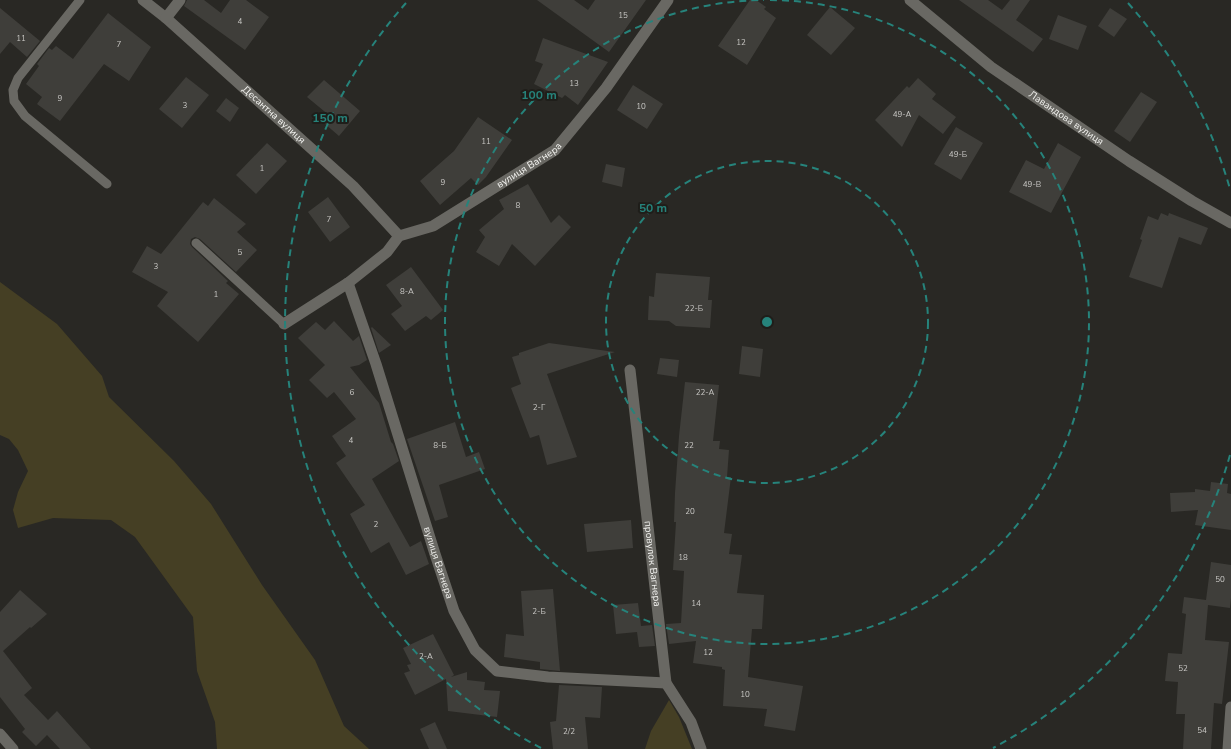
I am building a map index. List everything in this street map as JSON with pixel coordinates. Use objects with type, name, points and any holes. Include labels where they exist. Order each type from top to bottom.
[{"type":"street","name":"Десантна вулиця","points":[[143,0],[166,18],[353,186],[399,236]]},
{"type":"street","points":[[166,18],[180,0]]},
{"type":"street","name":"вулиця Вагнера","points":[[399,236],[433,226],[555,150],[606,88],[668,0]]},
{"type":"street","name":"Лавандова вулиця","points":[[910,0],[991,67],[1129,161],[1192,201],[1231,223]]},
{"type":"street","points":[[284,324],[348,283],[387,252],[399,236]]},
{"type":"street","name":"вулиця Вагнера","points":[[348,283],[376,364],[454,611],[475,650],[497,671],[548,677],[666,683]]},
{"type":"street","name":"провулок Вагнера","points":[[630,370],[666,683],[691,722],[701,749]]},
{"type":"street","points":[[1228,749],[1231,707]]},
{"type":"street","points":[[0,734],[13,749]]},
{"type":"lane","points":[[80,0],[18,78],[13,90],[14,101],[25,116],[107,184]]},
{"type":"lane","points":[[196,243],[284,324]]},
{"type":"shaded area","points":[[0,282],[57,324],[102,376],[109,397],[174,461],[211,504],[262,585],[315,660],[344,726],[369,749],[217,749],[215,722],[197,671],[193,617],[135,537],[111,520],[53,518],[18,528],[13,510],[18,492],[28,471],[18,450],[9,439],[0,435]]},
{"type":"shaded area","points":[[669,700],[679,717],[692,749],[645,749],[651,731]]},
{"type":"building","points":[[187,0],[204,0],[221,13],[230,0],[246,0],[269,17],[245,50],[184,6]]},
{"type":"building","points":[[537,0],[574,0],[588,10],[595,0],[646,0],[609,52]]},
{"type":"building","points":[[750,0],[756,0],[766,7],[764,9],[776,18],[747,65],[718,46]]},
{"type":"building","points":[[959,0],[988,0],[1002,10],[1010,0],[1030,0],[1016,20],[1043,39],[1033,52]]},
{"type":"building","points":[[830,7],[855,28],[831,55],[807,35]]},
{"type":"building","points":[[0,8],[40,41],[27,57],[10,42],[0,54]]},
{"type":"building","points":[[1110,8],[1127,19],[1114,37],[1098,26]]},
{"type":"building","points":[[108,13],[151,47],[129,81],[104,64],[60,121],[37,104],[42,97],[26,84],[39,66],[37,64],[49,48],[52,50],[56,46],[73,59]]},
{"type":"building","points":[[1058,15],[1087,26],[1078,50],[1049,39]]},
{"type":"building","points":[[543,38],[608,62],[578,105],[565,95],[562,98],[534,84],[543,64],[535,61]]},
{"type":"building","points":[[186,77],[209,95],[182,128],[159,109]]},
{"type":"building","points":[[918,78],[936,94],[932,99],[956,117],[943,134],[919,115],[902,147],[875,120],[907,86],[909,88]]},
{"type":"building","points":[[324,80],[360,111],[339,136],[324,123],[330,116],[307,97]]},
{"type":"building","points":[[633,85],[663,104],[647,129],[617,110]]},
{"type":"building","points":[[1141,92],[1157,102],[1130,142],[1114,131]]},
{"type":"building","points":[[226,98],[239,108],[230,122],[216,111]]},
{"type":"building","points":[[478,117],[512,140],[486,177],[478,185],[471,178],[440,205],[420,181],[454,151]]},
{"type":"building","points":[[956,127],[983,143],[961,180],[934,164]]},
{"type":"building","points":[[267,143],[287,161],[256,194],[236,175]]},
{"type":"building","points":[[1058,143],[1081,157],[1051,213],[1009,192],[1026,160],[1044,169]]},
{"type":"building","points":[[606,164],[625,168],[622,187],[602,182]]},
{"type":"building","points":[[528,184],[551,223],[559,215],[571,227],[535,266],[512,244],[499,266],[476,252],[485,237],[479,230],[504,209],[499,200]]},
{"type":"building","points":[[328,197],[350,227],[330,242],[308,212]]},
{"type":"building","points":[[214,198],[246,224],[237,232],[257,250],[236,272],[200,239],[195,237],[191,239],[190,244],[192,247],[228,281],[226,283],[239,294],[198,342],[157,306],[168,292],[132,272],[147,246],[161,254],[203,202],[208,206]]},
{"type":"building","points":[[1161,213],[1168,216],[1169,213],[1208,228],[1201,245],[1179,237],[1162,288],[1129,277],[1142,240],[1140,239],[1148,216],[1158,220]]},
{"type":"building","points":[[411,267],[443,310],[431,320],[426,316],[405,331],[391,314],[402,306],[386,285]]},
{"type":"building","points":[[656,273],[710,277],[708,300],[712,300],[710,328],[676,326],[669,321],[648,320],[649,296],[654,297]]},
{"type":"building","points":[[334,321],[353,341],[359,336],[367,360],[359,365],[350,367],[379,403],[391,442],[399,461],[372,479],[410,547],[421,541],[429,564],[406,575],[389,542],[371,553],[350,514],[365,505],[336,463],[346,456],[332,436],[356,419],[334,392],[327,398],[309,380],[325,365],[298,338],[316,322],[325,330]]},
{"type":"building","points":[[372,327],[391,345],[379,353],[371,328]]},
{"type":"building","points":[[549,343],[615,352],[547,374],[577,457],[547,465],[539,435],[530,438],[511,388],[521,384],[512,357],[519,355],[519,353]]},
{"type":"building","points":[[742,346],[763,349],[760,377],[739,374]]},
{"type":"building","points":[[660,358],[679,360],[677,377],[657,374]]},
{"type":"building","points":[[685,382],[719,385],[713,441],[720,441],[719,449],[729,450],[727,477],[731,477],[724,533],[732,534],[729,554],[742,555],[737,593],[764,595],[762,629],[752,629],[748,677],[803,686],[795,731],[764,726],[767,709],[723,706],[725,670],[722,669],[722,667],[693,663],[696,641],[669,644],[666,624],[681,623],[684,571],[673,570],[676,522],[674,522],[675,493]]},
{"type":"building","points":[[455,422],[466,457],[479,452],[485,469],[439,485],[448,517],[435,521],[407,439]]},
{"type":"building","points":[[1211,482],[1228,484],[1227,493],[1231,494],[1231,530],[1195,525],[1198,510],[1171,512],[1170,493],[1195,492],[1195,489],[1210,491]]},
{"type":"building","points":[[631,520],[633,548],[587,552],[584,524]]},
{"type":"building","points":[[1211,562],[1231,565],[1230,608],[1208,605],[1205,640],[1229,642],[1222,704],[1214,703],[1211,749],[1183,749],[1185,714],[1176,714],[1178,682],[1165,681],[1168,653],[1182,654],[1186,614],[1182,613],[1184,597],[1206,600]]},
{"type":"building","points":[[553,589],[560,671],[540,669],[540,662],[504,657],[506,634],[524,636],[521,591]]},
{"type":"building","points":[[20,590],[47,614],[3,651],[32,688],[24,695],[48,720],[57,711],[91,749],[60,749],[47,735],[36,746],[22,732],[25,729],[0,697],[0,612]]},
{"type":"building","points":[[638,603],[641,626],[652,625],[655,646],[639,647],[637,632],[616,634],[613,605]]},
{"type":"building","points":[[433,634],[454,675],[451,677],[467,672],[467,680],[485,682],[484,690],[500,691],[497,717],[448,711],[446,679],[415,695],[404,673],[410,671],[407,665],[411,664],[403,648]]},
{"type":"building","points":[[559,685],[602,687],[600,718],[585,717],[588,749],[553,749],[550,722],[556,721]]},
{"type":"building","points":[[435,722],[447,749],[429,749],[420,729]]}]
